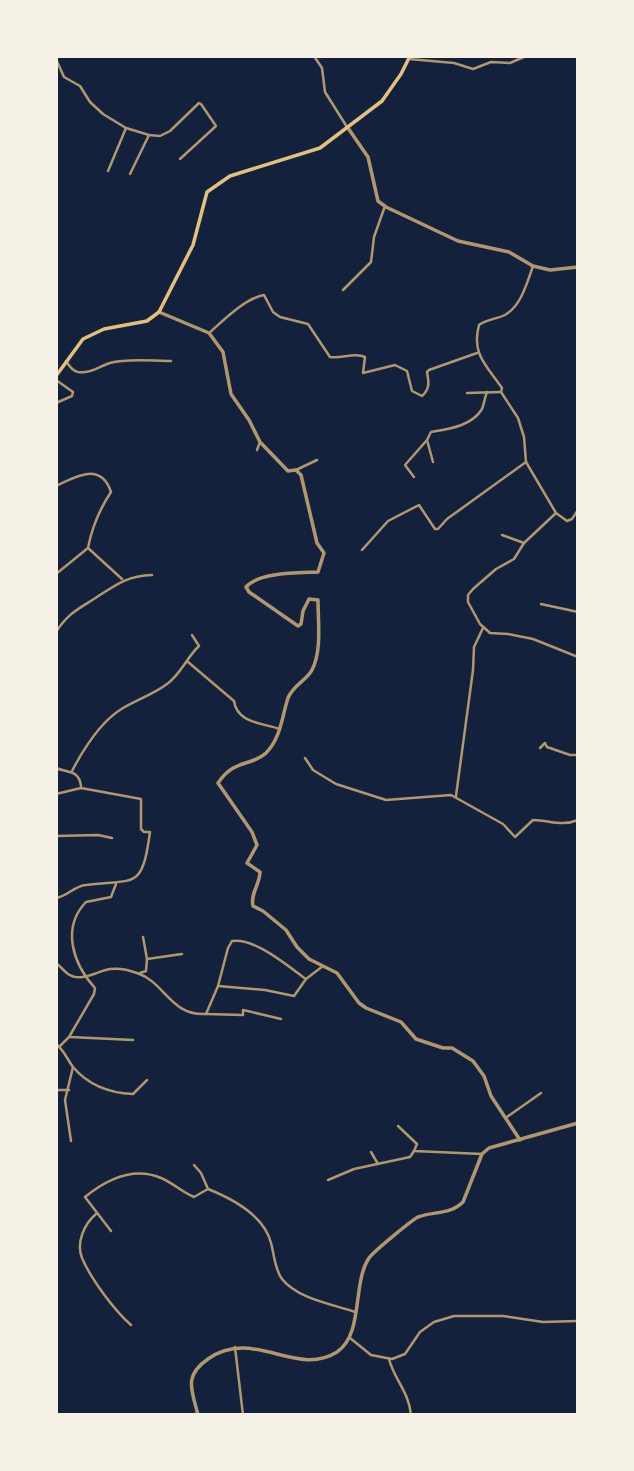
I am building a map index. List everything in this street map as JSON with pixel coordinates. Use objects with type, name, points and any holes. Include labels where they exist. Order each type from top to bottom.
[{"type":"main road","points":[[56,378],[83,340],[104,329],[141,324],[159,312],[193,245],[207,192],[230,176],[320,148],[382,101],[409,57]]},
{"type":"street","points":[[314,56],[323,68],[325,92],[368,157],[378,201],[458,241],[509,252],[533,266],[550,270],[578,267]]},
{"type":"street","points":[[409,57],[454,63],[473,69],[491,62],[510,63],[526,56]]},
{"type":"street","points":[[56,58],[64,77],[80,86],[90,102],[103,114],[126,128],[160,136],[170,131],[201,104],[216,126],[180,159]]},
{"type":"street","points":[[108,171],[126,128]]},
{"type":"street","points":[[130,174],[149,135]]},
{"type":"street","points":[[343,290],[371,262],[374,237],[385,206]]},
{"type":"street","points":[[533,266],[522,296],[514,306],[503,316],[490,318],[479,325],[477,353],[502,388],[501,392],[517,418],[526,447],[526,462],[556,513],[567,522],[578,510]]},
{"type":"street","points":[[209,333],[240,307],[264,295],[273,312],[280,317],[308,324],[330,357],[359,354],[365,358],[363,373],[395,365],[407,371],[412,391],[422,396],[427,391],[429,370],[477,353]]},
{"type":"street","points":[[159,312],[209,333],[223,352],[231,394],[260,442],[288,471],[317,460]]},
{"type":"street","points":[[66,361],[78,372],[126,360],[171,361]]},
{"type":"street","points":[[56,378],[73,392],[72,396],[56,403]]},
{"type":"street","points":[[414,477],[405,465],[431,432],[458,427],[474,417],[482,409],[487,392]]},
{"type":"street","points":[[467,393],[501,392]]},
{"type":"street","points":[[427,440],[433,462]]},
{"type":"street","points":[[257,450],[260,442]]},
{"type":"street","points":[[362,550],[388,522],[419,505],[435,529],[438,529],[447,519],[526,462]]},
{"type":"street","points":[[296,470],[300,475],[317,544],[324,554],[320,570],[279,574],[250,583],[246,587],[249,592],[298,626],[309,599],[318,600],[317,652],[312,670],[290,694],[280,729],[268,752],[236,765],[224,773],[218,783],[252,832],[257,845],[247,863],[260,872],[259,883],[254,889],[253,906],[286,930],[300,951],[337,973],[359,1003],[366,1008],[401,1022],[416,1039],[443,1048],[452,1048],[473,1061],[480,1069],[504,1119],[520,1140]]},
{"type":"street","points":[[56,486],[86,473],[94,474],[108,482],[111,492],[96,519],[88,548],[56,574]]},
{"type":"street","points":[[556,513],[524,543],[514,559],[496,569],[468,594],[470,610],[490,633],[533,639],[578,657]]},
{"type":"street","points":[[502,535],[524,543]]},
{"type":"street","points":[[88,548],[122,579]]},
{"type":"street","points":[[56,632],[76,608],[96,598],[122,579],[152,575]]},
{"type":"street","points":[[541,604],[578,612]]},
{"type":"street","points":[[456,797],[474,646],[484,628]]},
{"type":"street","points":[[72,771],[92,734],[121,709],[169,683],[188,662],[199,646],[192,635]]},
{"type":"street","points":[[188,662],[234,701],[235,710],[241,717],[280,729]]},
{"type":"street","points":[[540,748],[545,743],[547,747],[578,755]]},
{"type":"street","points":[[305,758],[313,770],[336,785],[386,800],[451,795],[509,828],[510,834],[515,836],[533,820],[544,820],[556,825],[578,820]]},
{"type":"street","points":[[56,768],[72,771],[77,775],[81,788]]},
{"type":"street","points":[[56,794],[81,788],[141,799],[141,829],[150,832],[141,872],[136,879],[116,884],[84,885],[76,887],[68,895],[56,898]]},
{"type":"street","points":[[56,835],[98,835],[112,838]]},
{"type":"street","points":[[116,884],[111,897],[86,902],[73,923],[71,937],[79,970],[94,988],[94,994],[69,1037],[58,1045],[73,1067],[91,1083],[116,1093],[133,1094],[147,1080]]},
{"type":"street","points":[[56,963],[69,976],[85,978],[113,968],[140,973],[146,971],[143,937]]},
{"type":"street","points":[[206,1014],[218,986],[228,948],[237,940],[274,956],[306,979]]},
{"type":"street","points":[[147,959],[182,954]]},
{"type":"street","points":[[218,986],[265,990],[294,996],[306,979],[323,966]]},
{"type":"street","points":[[140,973],[193,1015],[233,1016],[243,1015],[243,1010],[249,1010],[281,1019]]},
{"type":"street","points":[[69,1037],[133,1040]]},
{"type":"street","points":[[71,1141],[65,1100],[73,1067]]},
{"type":"street","points":[[56,1090],[69,1090]]},
{"type":"street","points":[[504,1119],[541,1093]]},
{"type":"street","points":[[198,1415],[191,1386],[192,1375],[209,1357],[226,1348],[235,1347],[253,1347],[308,1359],[337,1352],[350,1338],[363,1269],[370,1256],[418,1217],[457,1208],[463,1202],[482,1154],[489,1148],[578,1123]]},
{"type":"street","points":[[328,1180],[354,1169],[410,1157],[416,1144],[398,1126]]},
{"type":"street","points":[[414,1151],[482,1154]]},
{"type":"street","points":[[371,1152],[378,1164]]},
{"type":"street","points":[[194,1165],[208,1189],[233,1200],[265,1228],[280,1277],[300,1293],[355,1312]]},
{"type":"street","points":[[111,1231],[85,1197],[102,1184],[135,1174],[156,1176],[194,1197],[208,1189]]},
{"type":"street","points":[[96,1214],[85,1225],[81,1257],[109,1301],[131,1325]]},
{"type":"street","points":[[350,1338],[371,1354],[389,1359],[405,1354],[420,1332],[434,1322],[454,1316],[503,1316],[543,1322],[578,1321]]},
{"type":"street","points":[[235,1347],[243,1415]]},
{"type":"street","points":[[389,1359],[391,1368],[404,1389],[411,1415]]}]
